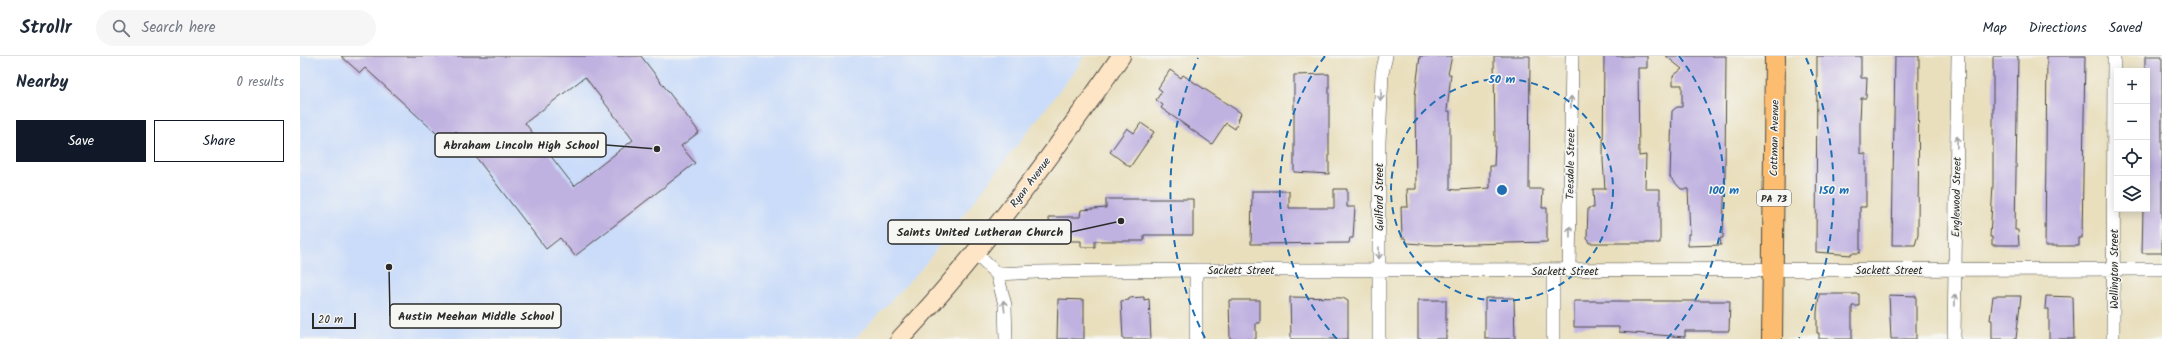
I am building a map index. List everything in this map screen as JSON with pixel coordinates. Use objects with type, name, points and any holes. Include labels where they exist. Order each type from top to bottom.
[{"type":"main road","name":"Cottman Avenue","points":[[1772,339],[1775,56]]},
{"type":"street","name":"Ryan Avenue","points":[[900,339],[976,254],[1072,127],[1122,56]]},
{"type":"street","name":"Guilford Street","points":[[1379,339],[1379,135],[1382,73],[1386,56]]},
{"type":"street","name":"Teesdale Street","points":[[1569,271],[1572,56]]},
{"type":"street","name":"Englewood Street","points":[[1954,339],[1958,56]]},
{"type":"street","name":"Wellington Street","points":[[2113,339],[2114,56]]},
{"type":"street","points":[[976,254],[997,274],[1005,305],[1006,339]]},
{"type":"street","name":"Sackett Street","points":[[997,274],[1036,272],[1196,270],[1569,271],[2162,269]]},
{"type":"street","points":[[1196,270],[1196,339]]},
{"type":"street","points":[[1553,271],[1553,339]]},
{"type":"shaded area","points":[[300,56],[1084,56],[1077,68],[922,268],[855,339],[300,339]]},
{"type":"building","points":[[341,56],[641,56],[699,132],[681,146],[695,163],[575,256],[560,238],[546,249],[456,131],[447,143],[365,68],[360,73]],"holes":[[[585,77],[633,140],[574,186],[525,123]]]},
{"type":"building","points":[[1420,56],[1452,56],[1448,74],[1451,74],[1447,111],[1450,111],[1450,189],[1456,190],[1490,188],[1490,166],[1494,166],[1495,144],[1494,56],[1530,56],[1529,189],[1543,189],[1542,208],[1547,208],[1547,242],[1435,245],[1407,243],[1405,238],[1402,238],[1401,207],[1408,207],[1407,189],[1416,189],[1415,96]]},
{"type":"building","points":[[1604,56],[1647,56],[1647,68],[1638,68],[1639,156],[1646,155],[1645,189],[1660,189],[1660,243],[1589,243],[1587,238],[1588,208],[1594,208],[1593,189],[1605,189],[1603,160]]},
{"type":"building","points":[[1666,56],[1726,56],[1725,171],[1723,238],[1720,238],[1721,245],[1688,246],[1688,234],[1690,234],[1688,189],[1681,189],[1670,177],[1672,111],[1677,107],[1682,107],[1682,85],[1673,85],[1673,76],[1682,69]]},
{"type":"building","points":[[1817,56],[1861,56],[1861,78],[1867,78],[1866,98],[1861,98],[1860,122],[1860,153],[1866,154],[1866,207],[1860,207],[1860,253],[1851,253],[1851,255],[1816,252]]},
{"type":"building","points":[[1895,56],[1919,56],[1918,235],[1915,245],[1892,245]]},
{"type":"building","points":[[1993,56],[2018,56],[2015,230],[2018,230],[2019,245],[1992,245],[1992,237],[1990,237],[1993,185]]},
{"type":"building","points":[[2047,56],[2085,56],[2082,238],[2079,238],[2079,246],[2045,246]]},
{"type":"building","points":[[2145,56],[2162,56],[2162,253],[2142,253],[2143,212],[2150,212],[2150,68],[2145,68]]},
{"type":"building","points":[[1170,70],[1181,78],[1183,75],[1241,113],[1235,129],[1226,123],[1212,144],[1161,108],[1163,105],[1156,100],[1162,91],[1158,88]]},
{"type":"building","points":[[1329,74],[1329,174],[1294,172],[1294,75]]},
{"type":"building","points":[[1141,123],[1154,132],[1130,167],[1110,152],[1127,128],[1134,133]]},
{"type":"building","points":[[1334,189],[1347,189],[1347,207],[1355,207],[1353,238],[1350,238],[1349,243],[1251,244],[1252,191],[1289,191],[1289,208],[1334,208]]},
{"type":"building","points":[[1106,199],[1193,199],[1193,235],[1144,235],[1144,241],[1095,241],[1095,247],[1081,247],[1081,241],[1050,241],[1049,217],[1080,217],[1081,210],[1106,208]]},
{"type":"building","points":[[1819,294],[1859,294],[1859,306],[1852,306],[1852,339],[1819,339],[1819,333],[1817,333],[1817,313]]},
{"type":"building","points":[[1889,295],[1916,296],[1916,339],[1891,339]]},
{"type":"building","points":[[1993,296],[2021,296],[2016,339],[1992,339],[1992,320],[1990,320]]},
{"type":"building","points":[[2046,296],[2073,297],[2074,339],[2049,339],[2049,309],[2045,309]]},
{"type":"building","points":[[1144,297],[1144,300],[1149,299],[1151,339],[1123,339],[1121,301],[1129,300],[1129,298]]},
{"type":"building","points":[[1290,297],[1343,298],[1348,301],[1348,339],[1291,339]]},
{"type":"building","points":[[1485,298],[1514,298],[1515,339],[1485,339]]},
{"type":"building","points":[[1058,299],[1084,300],[1084,339],[1057,339]]},
{"type":"building","points":[[1229,300],[1260,300],[1260,323],[1256,323],[1256,339],[1230,339]]},
{"type":"building","points":[[1418,300],[1446,300],[1446,339],[1418,339]]},
{"type":"building","points":[[1574,301],[1730,301],[1729,331],[1685,331],[1685,337],[1619,332],[1619,327],[1574,327]]},
{"type":"place","name":"Abraham Lincoln High School","points":[[657,149]]},
{"type":"place","name":"Saints United Lutheran Church","points":[[1121,221]]},
{"type":"place","name":"Austin Meehan Middle School","points":[[389,267]]}]
